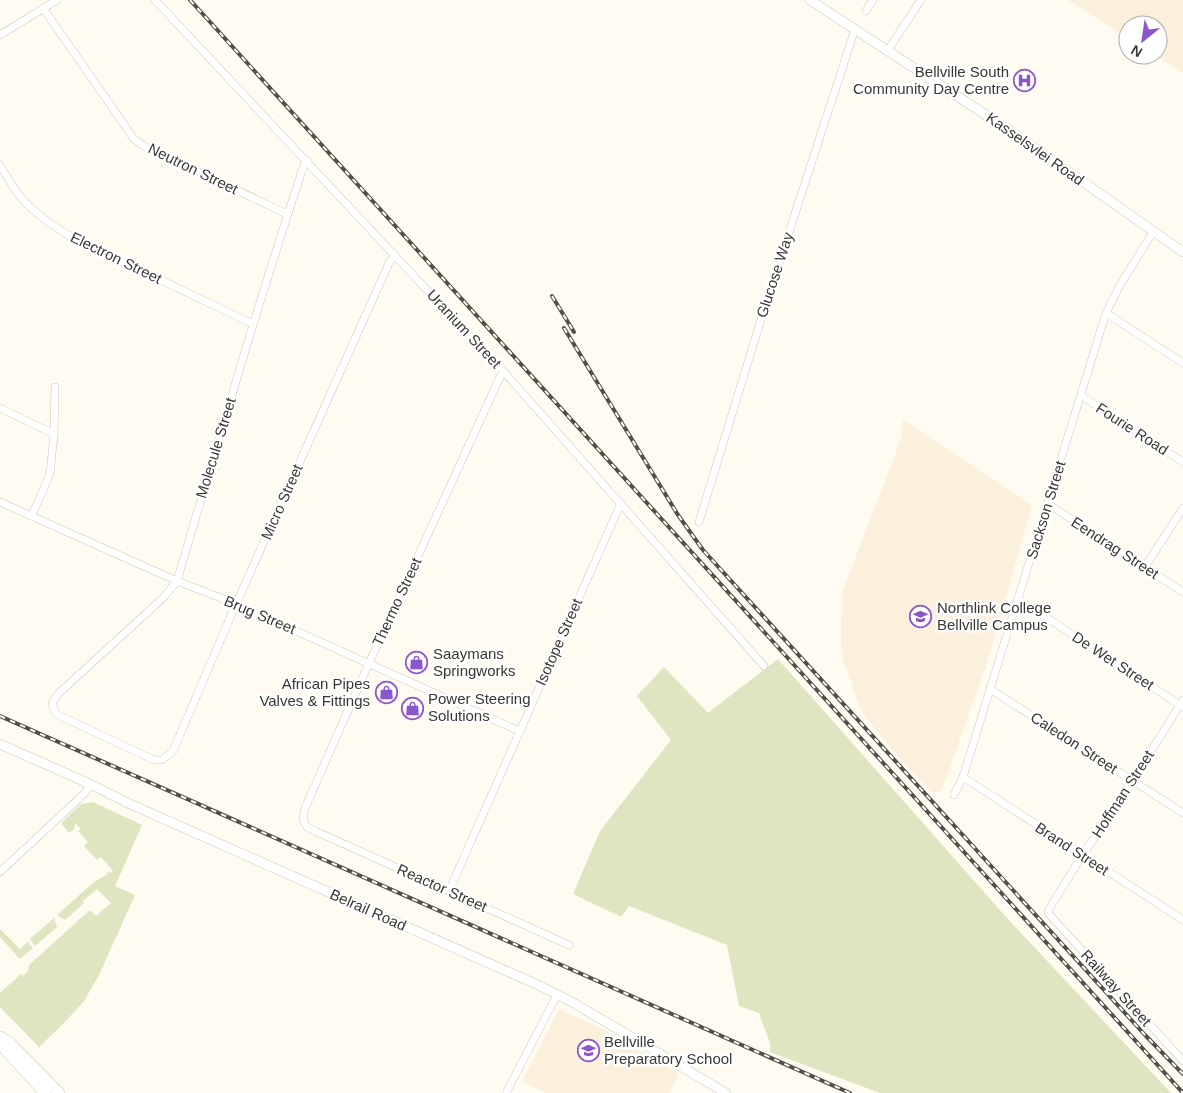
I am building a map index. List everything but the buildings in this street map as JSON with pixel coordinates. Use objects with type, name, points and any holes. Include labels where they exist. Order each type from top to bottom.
[{"type":"main road","points":[[0,1037],[11,1044],[59,1093]]},
{"type":"main road","points":[[0,1037],[4,1049],[45,1093]]},
{"type":"street","points":[[0,35],[57,0]]},
{"type":"street","name":"Uranium Street","points":[[156,0],[504,372],[622,503],[764,666]]},
{"type":"street","name":"Kasselsvlei Road","points":[[810,0],[1012,132],[1183,252]]},
{"type":"street","points":[[866,11],[873,0]]},
{"type":"street","points":[[888,50],[920,0]]},
{"type":"street","name":"Neutron Street","points":[[43,8],[134,139],[144,146],[287,214]]},
{"type":"street","name":"Glucose Way","points":[[699,522],[767,300],[854,29]]},
{"type":"street","name":"Molecule Street","points":[[172,751],[162,760],[154,760],[61,717],[54,712],[53,701],[59,693],[163,598],[177,581],[253,324],[287,214],[307,160]]},
{"type":"street","name":"Electron Street","points":[[0,165],[19,195],[35,211],[74,239],[253,324]]},
{"type":"street","name":"Sackson Street","points":[[954,795],[962,777],[990,689],[1082,396],[1106,313],[1115,294],[1154,232]]},
{"type":"street","name":"Micro Street","points":[[172,751],[390,261],[395,256]]},
{"type":"street","points":[[1106,313],[1183,363]]},
{"type":"street","name":"Thermo Street","points":[[315,830],[307,827],[303,820],[305,808],[369,663],[500,377],[504,372]]},
{"type":"street","points":[[32,515],[50,474],[54,434],[55,386]]},
{"type":"street","name":"Fourie Road","points":[[1082,396],[1183,462]]},
{"type":"street","points":[[0,408],[54,434]]},
{"type":"street","name":"Brug Street","points":[[0,502],[177,581],[236,604],[519,731]]},
{"type":"street","name":"Isotope Street","points":[[448,891],[622,503]]},
{"type":"street","name":"Eendrag Street","points":[[1048,504],[1183,592]]},
{"type":"street","points":[[1145,567],[1183,508]]},
{"type":"street","name":"De Wet Street","points":[[1018,599],[1182,704]]},
{"type":"street","name":"Caledon Street","points":[[990,689],[1183,813]]},
{"type":"street","name":"Hoffman Street","points":[[1048,913],[1082,856],[1182,704]]},
{"type":"street","name":"Belrail Road","points":[[1,745],[557,994],[726,1093]]},
{"type":"street","name":"Brand Street","points":[[962,777],[1183,920]]},
{"type":"street","points":[[0,872],[85,793],[90,784]]},
{"type":"street","name":"Reactor Street","points":[[315,830],[569,945]]},
{"type":"street","name":"Railway Street","points":[[1048,913],[1183,1062]]},
{"type":"street","points":[[506,1093],[557,994]]},
{"type":"shaded area","points":[[1068,0],[1183,0],[1183,73],[1168,64],[1168,15],[1118,15],[1118,32]]},
{"type":"shaded area","name":"Northlink College Bellville Campus","points":[[903,420],[1032,505],[988,660],[946,779],[940,791],[936,793],[931,792],[926,787],[881,737],[861,710],[843,660],[841,641],[842,593],[901,439]]},
{"type":"shaded area","name":"Bellville Preparatory School","points":[[559,1009],[599,1027],[676,1072],[677,1078],[669,1093],[546,1093],[522,1081]]},
{"type":"green space","points":[[778,659],[1006,917],[1171,1093],[880,1093],[770,1052],[770,1043],[759,1013],[739,1006],[727,945],[629,906],[621,917],[573,894],[600,831],[671,740],[637,696],[664,667],[708,713]]},
{"type":"green space","points":[[93,802],[142,825],[115,886],[135,895],[99,975],[84,1001],[40,1048],[0,1007],[0,993],[21,974],[23,976],[28,971],[29,965],[90,910],[96,916],[111,903],[97,889],[65,920],[57,915],[94,882],[109,871],[111,873],[113,871],[101,857],[97,860],[84,846],[88,842],[78,831],[81,829],[76,824],[75,828],[69,833],[61,823],[81,804]]},
{"type":"green space","points":[[54,918],[57,927],[35,946],[30,939]]},
{"type":"green space","points":[[0,929],[20,949],[28,942],[33,948],[19,958],[0,937]]},
{"type":"railway","points":[[190,0],[1183,1093]]},
{"type":"railway","points":[[552,296],[574,332]]},
{"type":"railway","points":[[564,328],[678,515],[703,550],[1145,1035],[1183,1074]]},
{"type":"railway","points":[[0,716],[850,1093]]},
{"type":"place","name":"Bellville South Community Day Centre","points":[[1025,81]]},
{"type":"place","name":"Northlink College Bellville Campus","points":[[921,617]]},
{"type":"place","name":"Saaymans Springworks","points":[[417,663]]},
{"type":"place","name":"African Pipes Valves & Fittings","points":[[386,693]]},
{"type":"place","name":"Power Steering Solutions","points":[[412,708]]},
{"type":"place","name":"Bellville Preparatory School","points":[[588,1051]]}]
